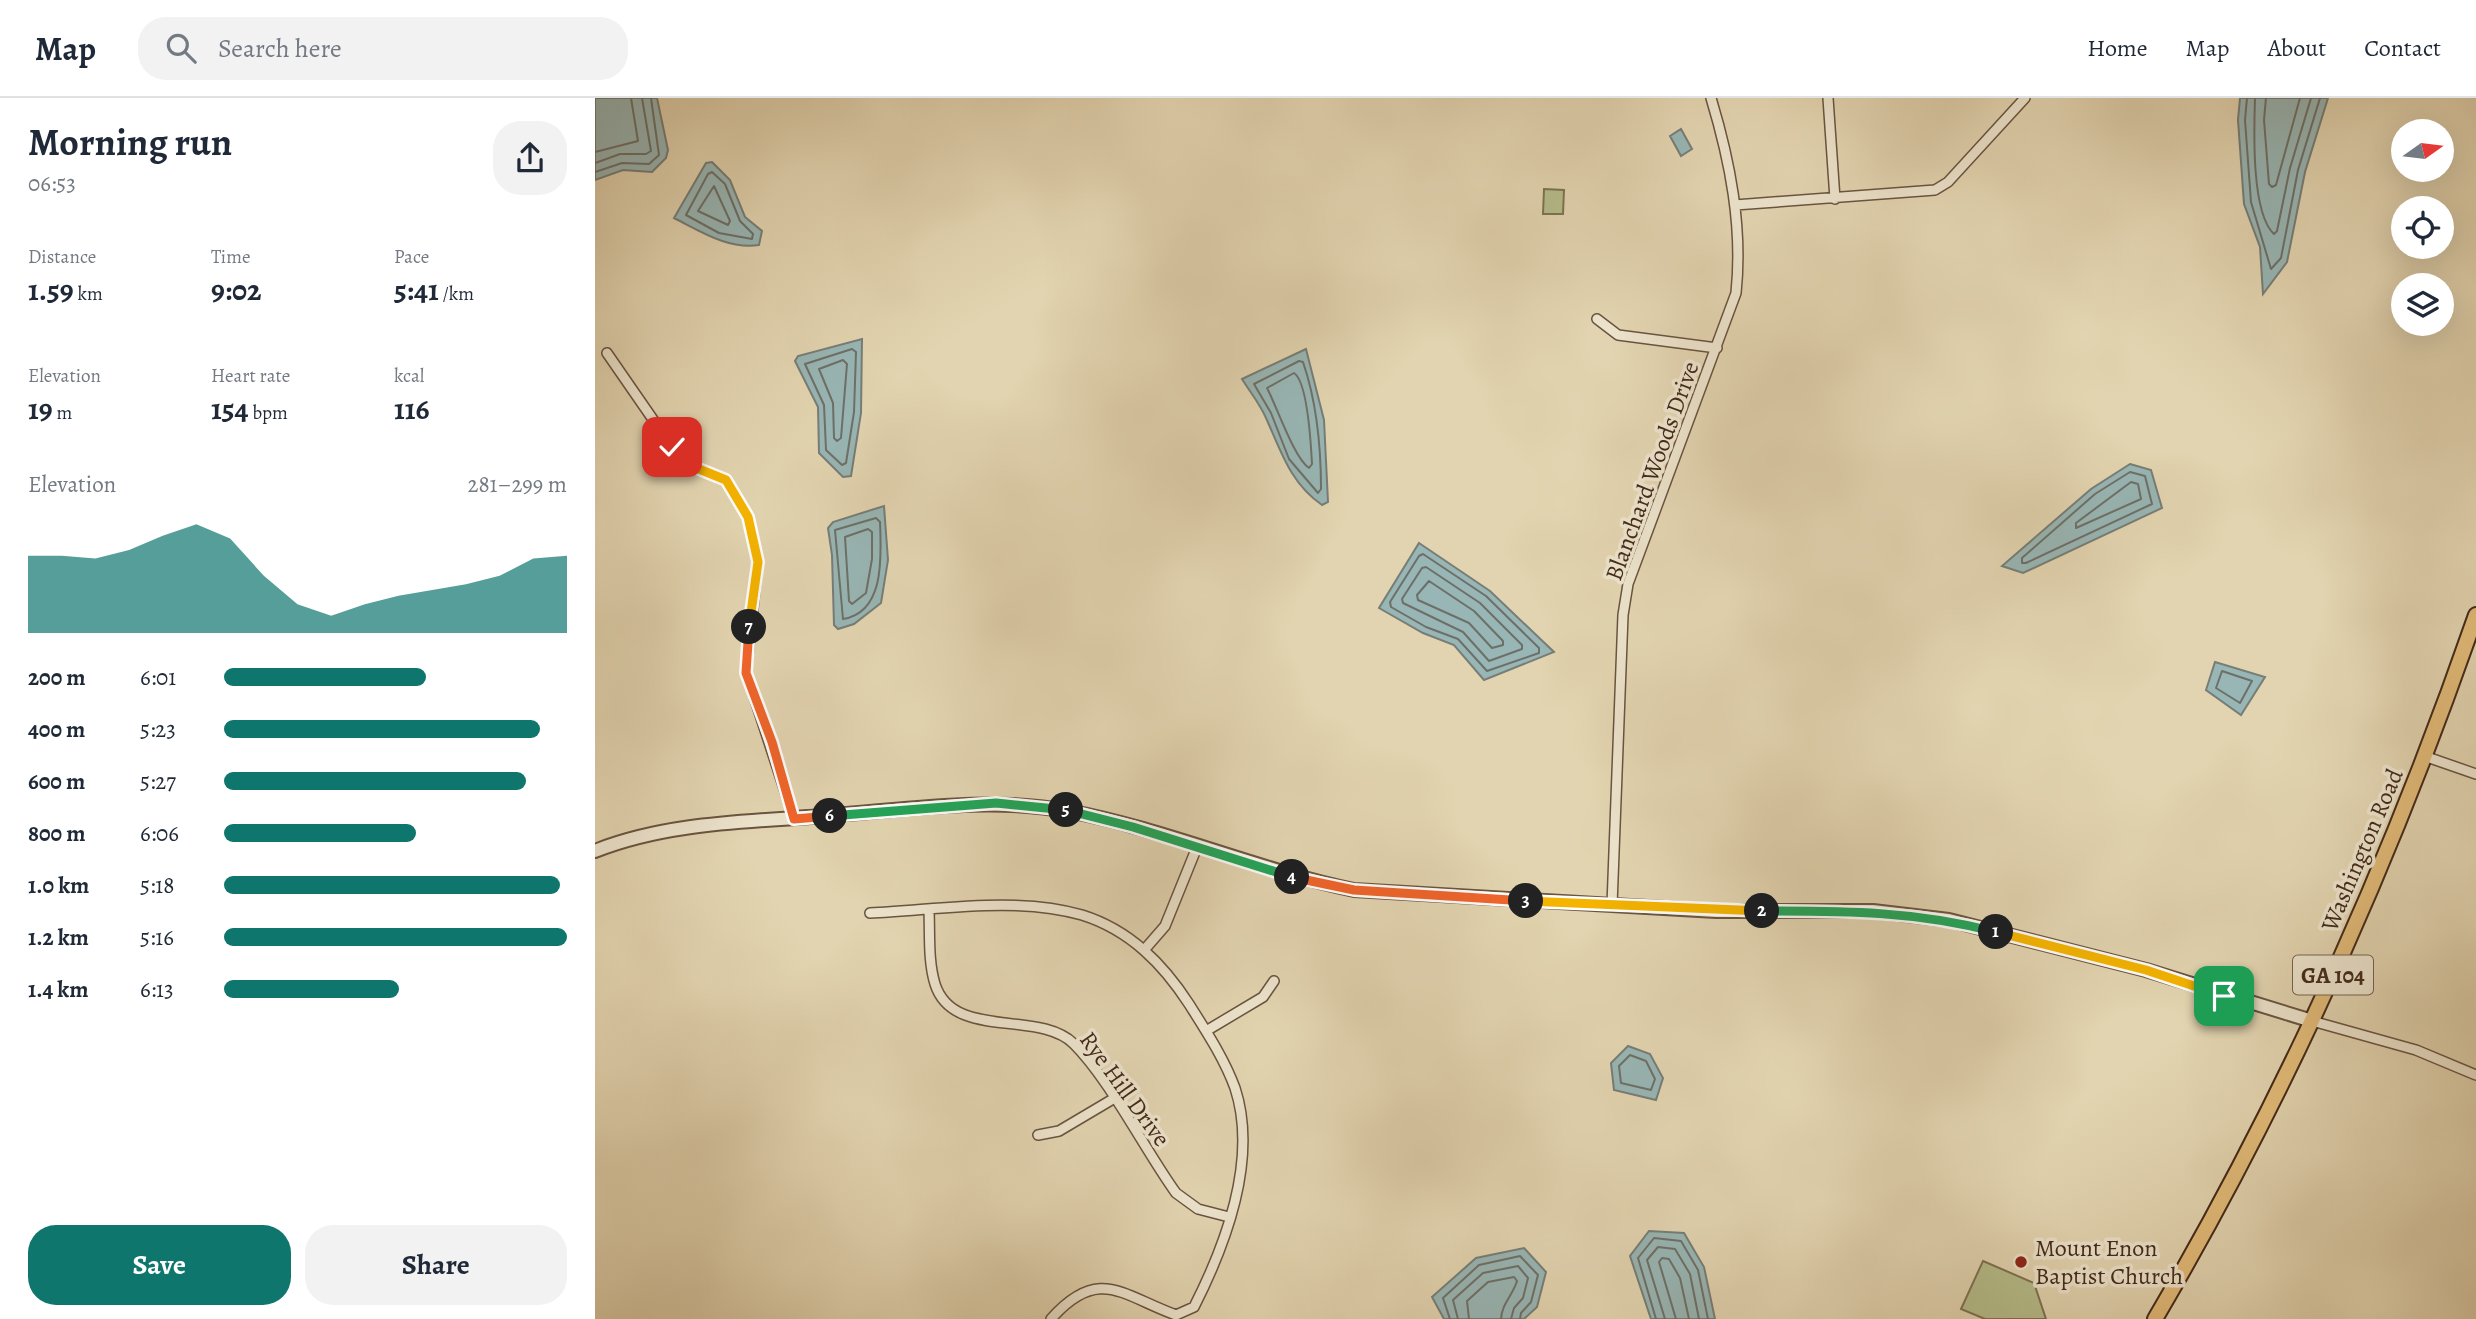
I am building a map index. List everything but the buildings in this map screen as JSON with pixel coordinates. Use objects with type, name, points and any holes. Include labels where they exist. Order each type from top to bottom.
[{"type":"main road","name":"Washington Road","points":[[2155,1319],[2273,1104],[2312,1021],[2427,757],[2476,615]]},
{"type":"street","name":"Blanchard Woods Drive","points":[[1612,905],[1623,615],[1628,584],[1736,293],[1739,261],[1735,205],[1723,137],[1711,98]]},
{"type":"street","points":[[1828,98],[1835,199]]},
{"type":"street","points":[[1735,205],[1935,191],[1948,183],[2025,98]]},
{"type":"street","points":[[1597,320],[1618,335],[1717,348]]},
{"type":"street","points":[[607,352],[672,447],[689,465],[726,480],[748,517],[758,562],[746,673],[772,742],[794,819]]},
{"type":"street","points":[[2427,757],[2476,775]]},
{"type":"street","points":[[595,851],[627,838],[701,825],[996,803],[1067,811],[1301,879],[1354,890],[1716,911],[1873,911],[1949,920],[2146,970],[2416,1050],[2476,1075]]},
{"type":"street","points":[[1145,949],[1165,926],[1197,847]]},
{"type":"street","points":[[870,913],[976,907],[1042,908],[1082,916],[1145,949],[1170,974],[1206,1031],[1235,1088],[1243,1124],[1241,1163],[1229,1217],[1195,1307],[1185,1314],[1176,1315],[1119,1289],[1101,1289],[1074,1296],[1051,1319]]},
{"type":"street","name":"Rye Hill Drive","points":[[929,910],[931,968],[936,988],[949,1004],[975,1019],[1035,1025],[1059,1032],[1083,1055],[1176,1194],[1198,1209],[1229,1217]]},
{"type":"street","points":[[1206,1031],[1263,997],[1274,981]]},
{"type":"street","points":[[1038,1135],[1059,1131],[1113,1099]]},
{"type":"green space","points":[[1544,189],[1564,190],[1563,214],[1543,214]]},
{"type":"green space","points":[[1983,1261],[2034,1283],[2046,1319],[1985,1319],[1961,1309]]},
{"type":"water","points":[[595,98],[657,98],[668,150],[666,158],[652,172],[623,170],[595,180]]},
{"type":"water","points":[[2240,98],[2328,98],[2305,172],[2287,262],[2263,294],[2260,247],[2244,204],[2238,120]]},
{"type":"water","points":[[1681,129],[1692,149],[1681,156],[1670,136]]},
{"type":"water","points":[[712,162],[730,180],[745,217],[762,231],[759,245],[726,242],[674,218],[706,163]]},
{"type":"water","points":[[862,339],[861,413],[851,476],[843,477],[819,453],[818,407],[795,361],[798,356]]},
{"type":"water","points":[[1306,349],[1324,420],[1328,502],[1322,505],[1294,477],[1264,413],[1242,379]]},
{"type":"water","points":[[2130,464],[2151,470],[2162,508],[2023,573],[2002,566],[2091,489]]},
{"type":"water","points":[[884,506],[888,560],[881,603],[854,624],[838,629],[834,625],[832,555],[828,528],[833,522]]},
{"type":"water","points":[[1419,543],[1490,591],[1554,652],[1484,680],[1454,645],[1423,633],[1379,608]]},
{"type":"water","points":[[2215,662],[2265,677],[2241,715],[2206,690]]},
{"type":"water","points":[[1628,1046],[1650,1054],[1663,1078],[1656,1100],[1614,1090],[1611,1063]]},
{"type":"water","points":[[1649,1231],[1684,1233],[1704,1267],[1715,1319],[1651,1319],[1630,1256]]},
{"type":"water","points":[[1524,1248],[1546,1272],[1537,1307],[1524,1319],[1444,1319],[1432,1297],[1476,1258]]},
{"type":"place","name":"Mount Enon Baptist Church","points":[[2021,1262]]},
{"type":"route","points":[[672,447],[689,465],[726,480],[740,500],[752,529],[758,562],[746,673],[772,742],[794,819],[996,803],[1067,811],[1133,827],[1301,879],[1354,890],[1716,911],[1873,911],[1949,920],[2146,970],[2224,996]]}]
